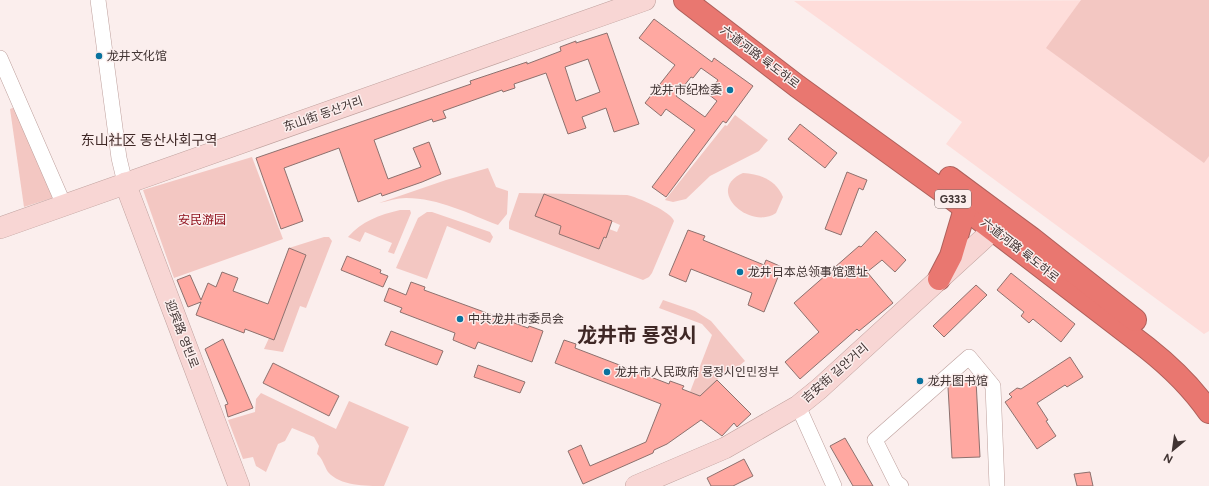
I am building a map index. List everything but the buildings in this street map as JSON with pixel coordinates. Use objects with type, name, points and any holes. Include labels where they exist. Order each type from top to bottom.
[{"type":"highway","name":"六道河路 륙도하로","points":[[685,0],[797,86],[965,209],[999,224],[1166,364],[1195,391],[1209,412]]},
{"type":"highway","name":"六道河路 륙도하로","points":[[705,0],[999,224],[1152,333],[1195,371],[1209,389]]},
{"type":"highway","points":[[939,279],[950,256],[965,209]]},
{"type":"street","points":[[98,0],[119,158],[125,183]]},
{"type":"street","name":"东山街 동산거리","points":[[0,228],[646,0]]},
{"type":"street","points":[[0,58],[64,205]]},
{"type":"street","name":"迎宾路 영빈로","points":[[125,183],[239,486]]},
{"type":"street","name":"吉安街 길안거리","points":[[636,486],[725,448],[798,406],[819,389],[999,224]]},
{"type":"street","points":[[901,486],[896,482],[875,440],[969,357],[993,386],[997,486]]},
{"type":"street","points":[[798,406],[834,486]]},
{"type":"shaded area","points":[[1209,0],[1209,331],[1204,334],[946,144],[962,122],[794,1]]},
{"type":"green space","points":[[1081,0],[1209,0],[1209,156],[1204,163],[1046,48]]},
{"type":"green space","points":[[15,107],[55,197],[24,207],[10,109]]},
{"type":"green space","points":[[735,115],[768,140],[759,151],[710,176],[686,199],[673,202],[665,200],[725,125],[727,126]]},
{"type":"green space","name":"安民游园","points":[[252,157],[283,239],[174,278],[143,190]]},
{"type":"green space","points":[[488,168],[496,187],[508,191],[507,214],[498,225],[454,207],[430,201],[403,198],[379,203],[446,180]]},
{"type":"green space","points":[[743,173],[762,177],[772,182],[776,186],[783,197],[776,213],[766,217],[754,217],[744,213],[735,206],[729,198],[728,189],[732,180]]},
{"type":"green space","points":[[519,193],[627,195],[661,209],[672,217],[674,221],[652,273],[649,277],[643,280],[509,229],[509,222]],"holes":[[[597,215],[620,225],[617,232],[609,229],[599,249],[559,234],[561,226],[536,216]]]},
{"type":"green space","points":[[400,210],[410,210],[411,213],[394,254],[388,252],[392,243],[365,232],[360,242],[348,237],[353,231],[371,219]]},
{"type":"green space","points":[[427,212],[432,212],[490,232],[493,237],[490,243],[447,226],[427,279],[396,268],[418,218]]},
{"type":"green space","points":[[324,237],[329,237],[332,241],[306,308],[300,306],[283,352],[264,349],[269,338],[274,340],[306,255],[289,248]]},
{"type":"green space","points":[[663,300],[695,311],[711,321],[745,361],[734,370],[728,369],[699,398],[690,392],[712,335],[702,324],[659,308]]},
{"type":"green space","points":[[261,393],[336,429],[349,401],[409,427],[384,486],[346,483],[333,477],[328,472],[317,454],[319,446],[314,437],[292,428],[285,441],[278,444],[266,472],[256,466],[253,457],[243,459],[228,420],[255,412],[256,399]]},
{"type":"place","name":"龙井文化馆","points":[[99,56]]},
{"type":"place","name":"龙井市纪检委","points":[[730,90]]},
{"type":"place","name":"龙井日本总领事馆遗址","points":[[740,272]]},
{"type":"place","name":"中共龙井市委员会","points":[[460,319]]},
{"type":"place","name":"龙井市人民政府 룡정시인민정부","points":[[607,372]]},
{"type":"place","name":"龙井图书馆","points":[[920,381]]},
{"type":"district","name":"东山社区 동산사회구역","points":[[149,140]]},
{"type":"district","name":"龙井市 룡정시","points":[[637,335]]}]
